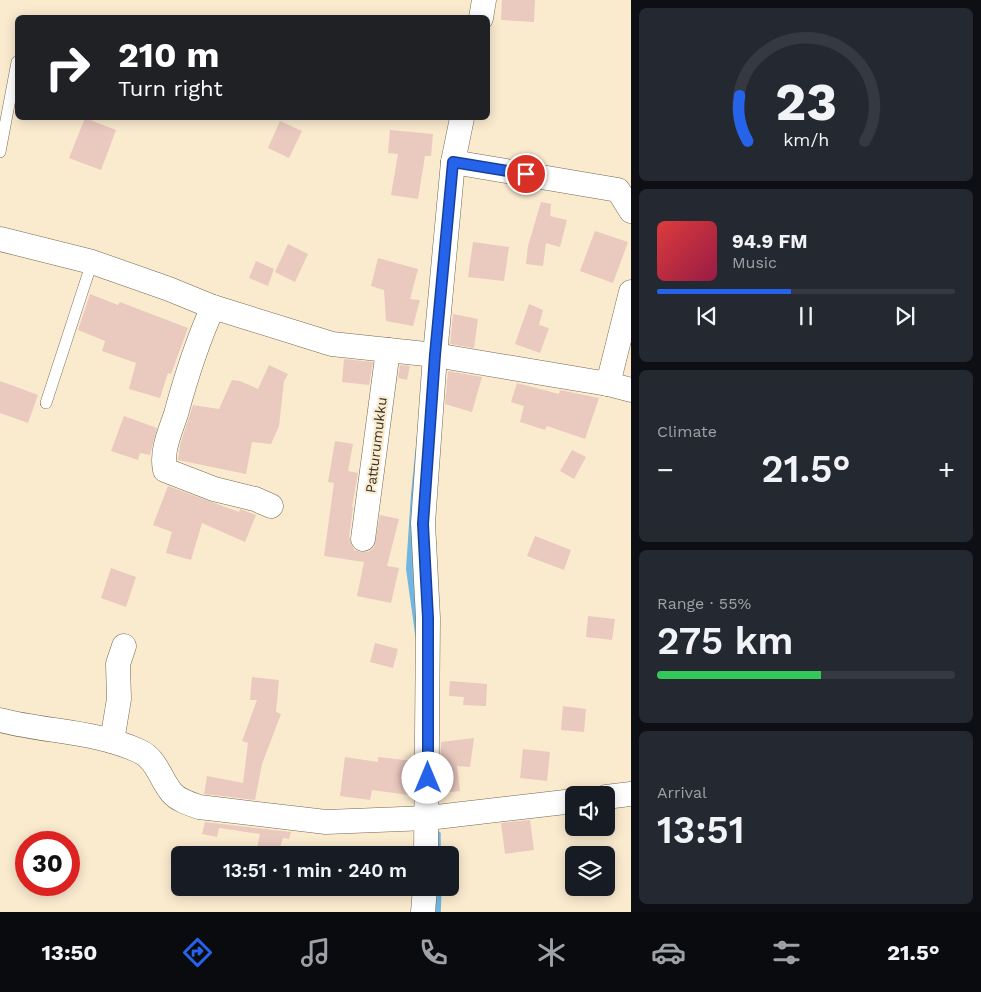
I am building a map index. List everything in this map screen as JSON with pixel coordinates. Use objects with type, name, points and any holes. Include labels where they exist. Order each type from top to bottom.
[{"type":"street","points":[[482,15],[484,0]]},
{"type":"street","points":[[426,846],[428,618],[423,524],[435,355],[453,162],[462,120]]},
{"type":"street","points":[[453,162],[618,190],[631,211]]},
{"type":"street","points":[[0,238],[92,262],[213,307],[332,344],[435,355],[608,384],[631,390]]},
{"type":"street","points":[[608,384],[631,292]]},
{"type":"street","points":[[213,307],[187,372],[167,440],[163,460],[165,470],[214,489],[255,499],[271,506]]},
{"type":"street","name":"Patturumukku","points":[[363,539],[388,350]]},
{"type":"street","points":[[112,741],[119,699],[118,664],[124,646]]},
{"type":"street","points":[[0,720],[112,741],[141,752],[154,762],[172,793],[185,802],[199,807],[326,822],[428,818],[565,802]]},
{"type":"street","points":[[615,796],[631,794]]},
{"type":"street","points":[[424,912],[425,896]]},
{"type":"lane","points":[[0,152],[15,73]]},
{"type":"lane","points":[[46,403],[92,262]]},
{"type":"water","points":[[424,365],[417,648],[406,569],[411,494]]},
{"type":"building","points":[[502,0],[535,0],[534,22],[501,20]]},
{"type":"building","points":[[84,120],[90,120],[116,130],[101,170],[69,158]]},
{"type":"building","points":[[280,121],[302,131],[289,158],[268,148]]},
{"type":"building","points":[[390,130],[433,134],[431,156],[425,156],[418,199],[391,195],[398,154],[388,153]]},
{"type":"building","points":[[541,202],[551,204],[550,216],[567,220],[560,247],[546,243],[543,266],[526,264],[528,246]]},
{"type":"building","points":[[595,231],[628,242],[613,283],[580,271]]},
{"type":"building","points":[[473,242],[509,247],[504,281],[468,277]]},
{"type":"building","points":[[288,244],[308,254],[295,282],[275,272]]},
{"type":"building","points":[[378,258],[418,269],[410,299],[420,300],[413,326],[386,321],[384,290],[371,286]]},
{"type":"building","points":[[256,261],[274,269],[268,286],[249,278]]},
{"type":"building","points":[[90,294],[118,305],[120,302],[188,328],[171,374],[168,373],[160,398],[129,389],[136,363],[102,351],[105,341],[78,330]]},
{"type":"building","points":[[529,304],[543,310],[539,325],[549,328],[540,353],[515,344]]},
{"type":"building","points":[[453,314],[478,319],[474,348],[450,344]]},
{"type":"building","points":[[344,359],[373,362],[369,385],[342,382]]},
{"type":"building","points":[[269,365],[288,374],[284,381],[279,426],[271,444],[252,442],[246,474],[178,460],[180,445],[193,405],[219,409],[232,380],[240,381],[258,389]]},
{"type":"building","points":[[400,365],[410,366],[407,380],[398,378]]},
{"type":"building","points":[[448,371],[482,377],[472,412],[445,404]]},
{"type":"building","points":[[0,381],[38,395],[28,423],[0,413]]},
{"type":"building","points":[[517,383],[559,394],[560,390],[599,398],[585,439],[547,426],[545,430],[520,422],[524,406],[511,402]]},
{"type":"building","points":[[124,416],[157,428],[150,455],[140,453],[138,460],[111,451]]},
{"type":"building","points":[[335,441],[353,444],[348,471],[358,473],[349,537],[354,550],[368,552],[374,547],[380,515],[399,519],[387,566],[399,568],[391,603],[357,596],[364,562],[324,556],[334,483],[328,482]]},
{"type":"building","points":[[572,450],[586,457],[574,479],[560,471]]},
{"type":"building","points":[[168,486],[239,512],[240,509],[256,515],[245,542],[202,523],[191,560],[166,553],[172,532],[153,525]]},
{"type":"building","points":[[535,536],[571,550],[564,570],[527,556]]},
{"type":"building","points":[[111,568],[136,577],[126,607],[101,598]]},
{"type":"building","points":[[588,616],[615,619],[612,640],[586,637]]},
{"type":"building","points":[[375,643],[398,649],[393,668],[370,662]]},
{"type":"building","points":[[252,677],[279,680],[276,712],[281,714],[262,764],[255,800],[204,794],[207,776],[243,783],[248,743],[242,741],[257,700],[250,700]]},
{"type":"building","points":[[450,681],[487,684],[486,706],[463,705],[464,697],[449,696]]},
{"type":"building","points":[[563,706],[586,709],[584,732],[561,730]]},
{"type":"building","points":[[474,738],[470,767],[457,766],[460,791],[440,793],[441,742]]},
{"type":"building","points":[[523,749],[550,752],[547,781],[520,778]]},
{"type":"building","points":[[345,757],[378,762],[378,757],[413,761],[409,795],[372,790],[370,800],[340,796]]},
{"type":"building","points":[[530,820],[534,850],[505,854],[501,823]]},
{"type":"building","points":[[205,822],[291,832],[289,839],[283,838],[280,846],[257,846],[260,834],[219,828],[217,837],[202,834]]},
{"type":"waterway","points":[[438,834],[438,846]]},
{"type":"waterway","points":[[438,912],[439,896]]},
{"type":"route","points":[[428,778],[428,618],[423,524],[435,355],[453,162],[526,174]]}]
